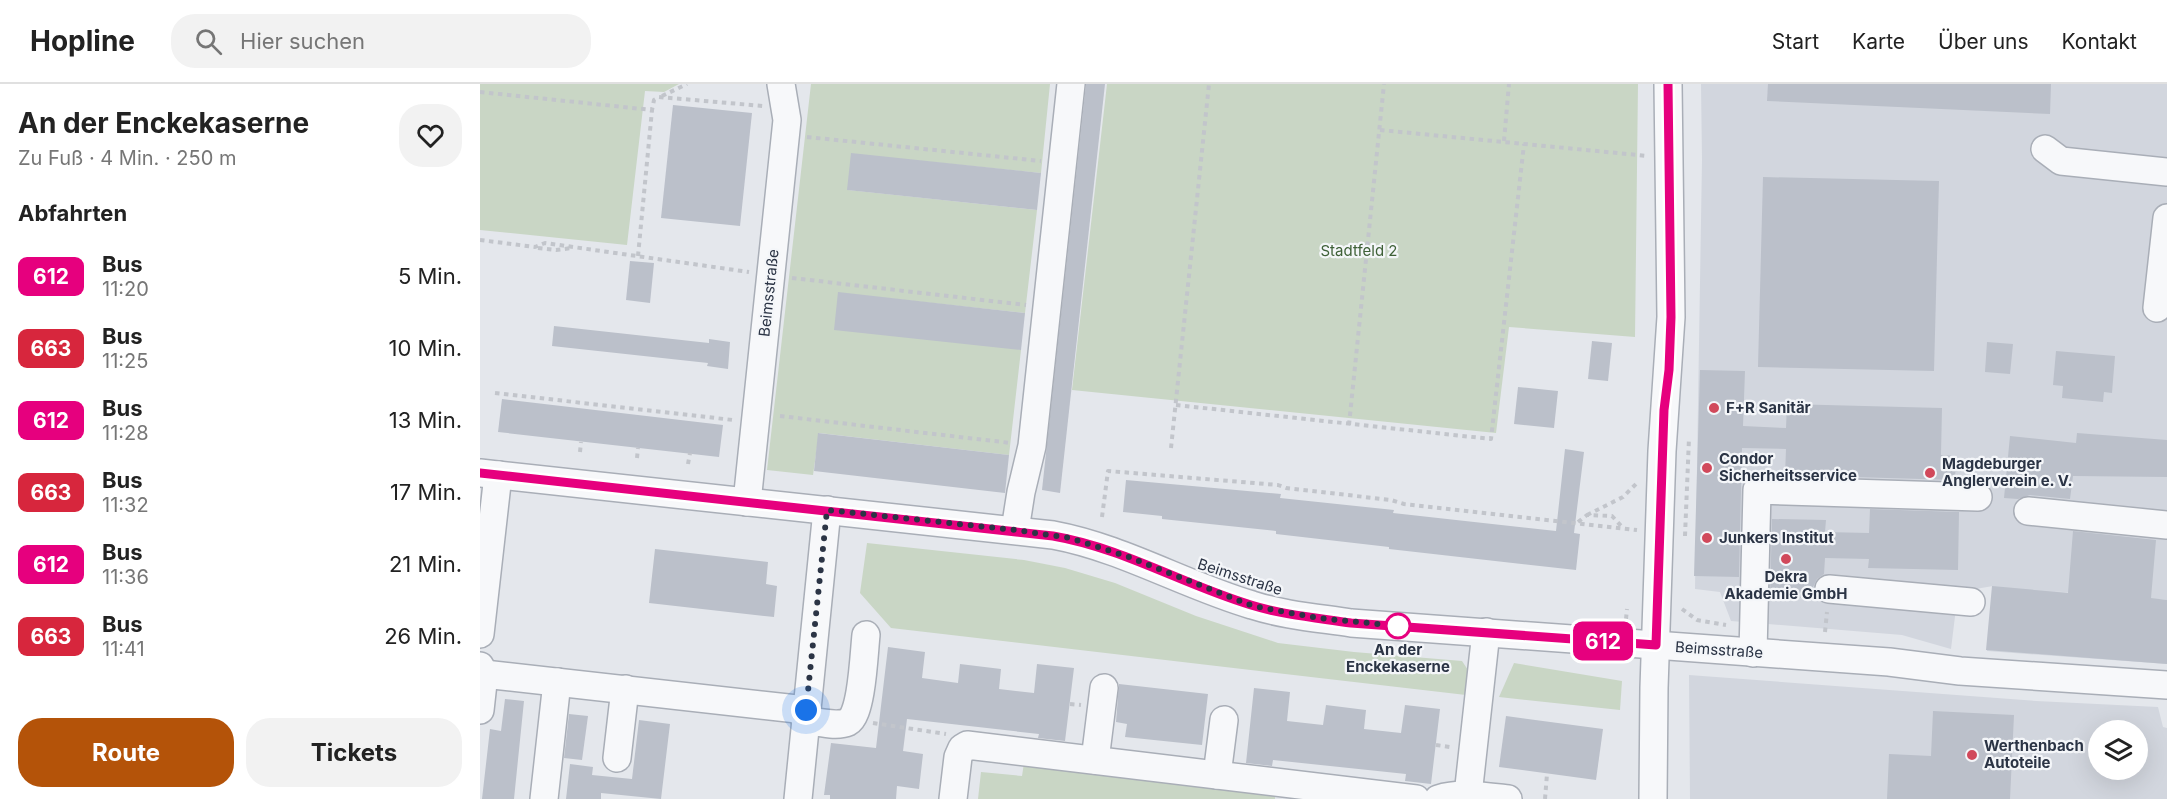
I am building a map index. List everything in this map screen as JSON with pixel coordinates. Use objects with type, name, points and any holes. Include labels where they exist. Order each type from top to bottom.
[{"type":"street","points":[[1015,530],[1032,446],[1071,84]]},
{"type":"street","points":[[1653,799],[1664,410],[1669,370],[1671,317],[1668,84]]},
{"type":"street","name":"Beimsstraße","points":[[747,502],[763,419],[771,275],[787,120],[783,96]]},
{"type":"street","points":[[2045,148],[2061,161],[2167,172]]},
{"type":"street","points":[[2157,308],[2167,218]]},
{"type":"street","points":[[480,634],[489,474]]},
{"type":"street","name":"Beimsstraße","points":[[489,474],[1015,530],[1087,543],[1238,601],[1274,611],[1351,623],[1889,662],[1960,671],[2167,685]]},
{"type":"street","points":[[1753,652],[1757,490],[1978,497]]},
{"type":"street","points":[[798,799],[827,510]]},
{"type":"street","points":[[2028,511],[2167,525]]},
{"type":"street","points":[[1829,589],[1971,602]]},
{"type":"street","points":[[1468,795],[1486,632]]},
{"type":"street","points":[[480,710],[482,670],[806,715],[840,724],[847,723],[858,706],[866,635]]},
{"type":"street","points":[[544,799],[557,682]]},
{"type":"street","points":[[1095,760],[1104,688]]},
{"type":"street","points":[[617,758],[625,689]]},
{"type":"street","points":[[1217,775],[1224,720]]},
{"type":"street","points":[[953,799],[958,757],[962,748],[969,745],[1416,799]]},
{"type":"street","points":[[1438,799],[1446,796],[1468,795],[1508,799]]},
{"type":"path","points":[[638,256],[654,100],[687,84]]},
{"type":"path","points":[[1171,448],[1209,84]]},
{"type":"path","points":[[1349,425],[1384,84]]},
{"type":"path","points":[[1504,141],[1509,84]]},
{"type":"path","points":[[480,92],[652,110]]},
{"type":"path","points":[[661,97],[783,96]]},
{"type":"path","points":[[1380,130],[1628,155]]},
{"type":"path","points":[[800,136],[1064,164]]},
{"type":"path","points":[[1176,405],[1491,439],[1524,144]]},
{"type":"path","points":[[480,240],[535,247],[545,243],[771,275],[1047,307]]},
{"type":"path","points":[[495,393],[1007,443]]},
{"type":"path","points":[[536,397],[536,403]]},
{"type":"path","points":[[580,452],[581,442]]},
{"type":"path","points":[[637,458],[638,448]]},
{"type":"path","points":[[688,464],[690,453]]},
{"type":"path","points":[[1102,517],[1108,471],[1278,485],[1286,488],[1390,500],[1404,504],[1641,531]]},
{"type":"path","points":[[1577,523],[1587,515],[1623,497],[1643,475]]},
{"type":"path","points":[[1587,515],[1612,516],[1623,529]]},
{"type":"path","points":[[1627,609],[1626,620],[1633,618]]},
{"type":"path","points":[[852,718],[951,735],[962,748]]},
{"type":"path","points":[[1545,799],[1547,774]]},
{"type":"shaded area","points":[[1701,84],[2167,84],[2167,600],[2050,591],[2167,602],[2167,664],[1987,651],[1993,586],[1958,592],[1951,649],[1902,635],[1731,621],[1720,592],[1695,589],[1702,160]]},
{"type":"shaded area","points":[[1689,675],[2036,701],[2158,707],[2163,727],[2167,728],[2167,799],[1690,799]]},
{"type":"green space","points":[[480,84],[679,84],[664,92],[645,91],[627,245],[480,230]]},
{"type":"green space","points":[[811,84],[1050,84],[1041,173],[852,154],[848,190],[1037,210],[1025,313],[839,293],[1021,350],[1009,455],[819,433],[813,475],[767,470]]},
{"type":"green space","name":"Stadtfeld 2","points":[[1107,84],[1638,84],[1635,337],[1509,327],[1496,433],[1072,390]]},
{"type":"green space","points":[[867,543],[1024,560],[1065,568],[1115,583],[1196,616],[1278,643],[1462,661],[1468,670],[1466,695],[891,628],[860,593]]},
{"type":"green space","points":[[1514,663],[1622,681],[1620,710],[1499,697]]},
{"type":"green space","points":[[1024,763],[1275,796],[1275,799],[978,799],[981,772],[1022,776]]},
{"type":"building","points":[[1086,84],[1105,84],[1060,493],[1042,490]]},
{"type":"building","points":[[1768,84],[2051,84],[2050,114],[1767,101]]},
{"type":"building","points":[[673,105],[752,113],[740,226],[661,218]]},
{"type":"building","points":[[851,153],[1041,173],[1037,210],[847,190]]},
{"type":"building","points":[[1763,177],[1939,181],[1934,371],[1758,367]]},
{"type":"building","points":[[630,261],[654,263],[650,303],[626,300]]},
{"type":"building","points":[[838,292],[1025,313],[1021,350],[834,330]]},
{"type":"building","points":[[554,326],[709,343],[709,339],[730,342],[728,369],[707,366],[708,363],[552,346]]},
{"type":"building","points":[[1592,341],[1612,343],[1608,381],[1588,379]]},
{"type":"building","points":[[1987,342],[2013,344],[2010,374],[1985,372]]},
{"type":"building","points":[[2056,351],[2115,356],[2112,393],[2104,392],[2103,402],[2062,398],[2063,386],[2053,385]]},
{"type":"building","points":[[1700,370],[1745,371],[1743,426],[1786,428],[1787,404],[1942,408],[1941,455],[1956,456],[1955,480],[1785,475],[1786,449],[1742,448],[1739,577],[1694,576]]},
{"type":"building","points":[[1518,387],[1558,391],[1554,428],[1514,424]]},
{"type":"building","points":[[502,399],[723,425],[719,457],[498,432]]},
{"type":"building","points":[[818,433],[1009,455],[1005,493],[814,471]]},
{"type":"building","points":[[2077,433],[2167,440],[2167,477],[2073,476],[2070,499],[2030,495],[2018,499],[2004,498],[2010,436],[2076,443]]},
{"type":"building","points":[[1565,449],[1584,452],[1574,533],[1580,534],[1576,570],[1389,549],[1389,547],[1276,534],[1276,531],[1162,519],[1162,516],[1123,512],[1126,480],[1281,494],[1280,498],[1556,531]]},
{"type":"building","points":[[1870,509],[1959,512],[1958,570],[1868,568],[1869,559],[1825,558],[1824,574],[1817,579],[1813,587],[1817,598],[1770,597],[1772,519],[1826,520],[1825,532],[1869,533]]},
{"type":"building","points":[[2073,531],[2156,540],[2151,598],[2167,600],[2167,664],[1986,650],[1992,586],[2068,593]]},
{"type":"building","points":[[655,549],[768,562],[766,584],[777,586],[774,617],[649,603]]},
{"type":"building","points":[[888,647],[925,652],[922,678],[958,683],[960,664],[1001,669],[999,689],[1034,693],[1037,664],[1074,668],[1065,741],[1038,738],[1039,734],[907,719],[903,751],[923,754],[919,789],[897,786],[896,799],[830,799],[830,795],[824,795],[831,743],[876,748]]},
{"type":"building","points":[[1119,684],[1208,694],[1202,745],[1125,737],[1127,724],[1116,722]]},
{"type":"building","points":[[1254,688],[1290,692],[1287,721],[1323,725],[1326,705],[1366,710],[1364,729],[1401,733],[1405,705],[1440,709],[1431,784],[1405,781],[1406,774],[1273,760],[1272,766],[1246,763]]},
{"type":"building","points":[[505,699],[524,701],[514,799],[482,799],[490,729],[501,731]]},
{"type":"building","name":"Werthenbach Autoteile","points":[[1933,711],[2014,715],[2010,799],[1887,799],[1889,754],[1931,756]]},
{"type":"building","points":[[569,714],[588,716],[582,760],[564,758]]},
{"type":"building","points":[[1506,716],[1603,729],[1596,780],[1499,767]]},
{"type":"building","points":[[639,720],[670,724],[661,799],[601,793],[601,799],[566,799],[570,764],[593,767],[592,775],[632,779]]},
{"type":"bus line","name":"612","points":[[480,473],[1015,530],[1070,538],[1126,556],[1253,606],[1351,623],[1656,645],[1664,410],[1669,370],[1671,317],[1668,84]]},
{"type":"place","name":"F+R Sanitär","points":[[1714,408]]},
{"type":"place","name":"Condor Sicherheitsservice","points":[[1707,468]]},
{"type":"place","name":"Magdeburger Anglerverein e. V.","points":[[1930,473]]},
{"type":"place","name":"Junkers Institut","points":[[1707,538]]},
{"type":"place","name":"Dekra Akademie GmbH","points":[[1786,559]]},
{"type":"place","name":"An der Enckekaserne","points":[[1398,626]]},
{"type":"place","name":"Werthenbach Autoteile","points":[[1972,755]]},
{"type":"route","points":[[806,710],[827,510],[1070,538],[1126,556],[1253,606],[1351,623],[1398,626]]}]
